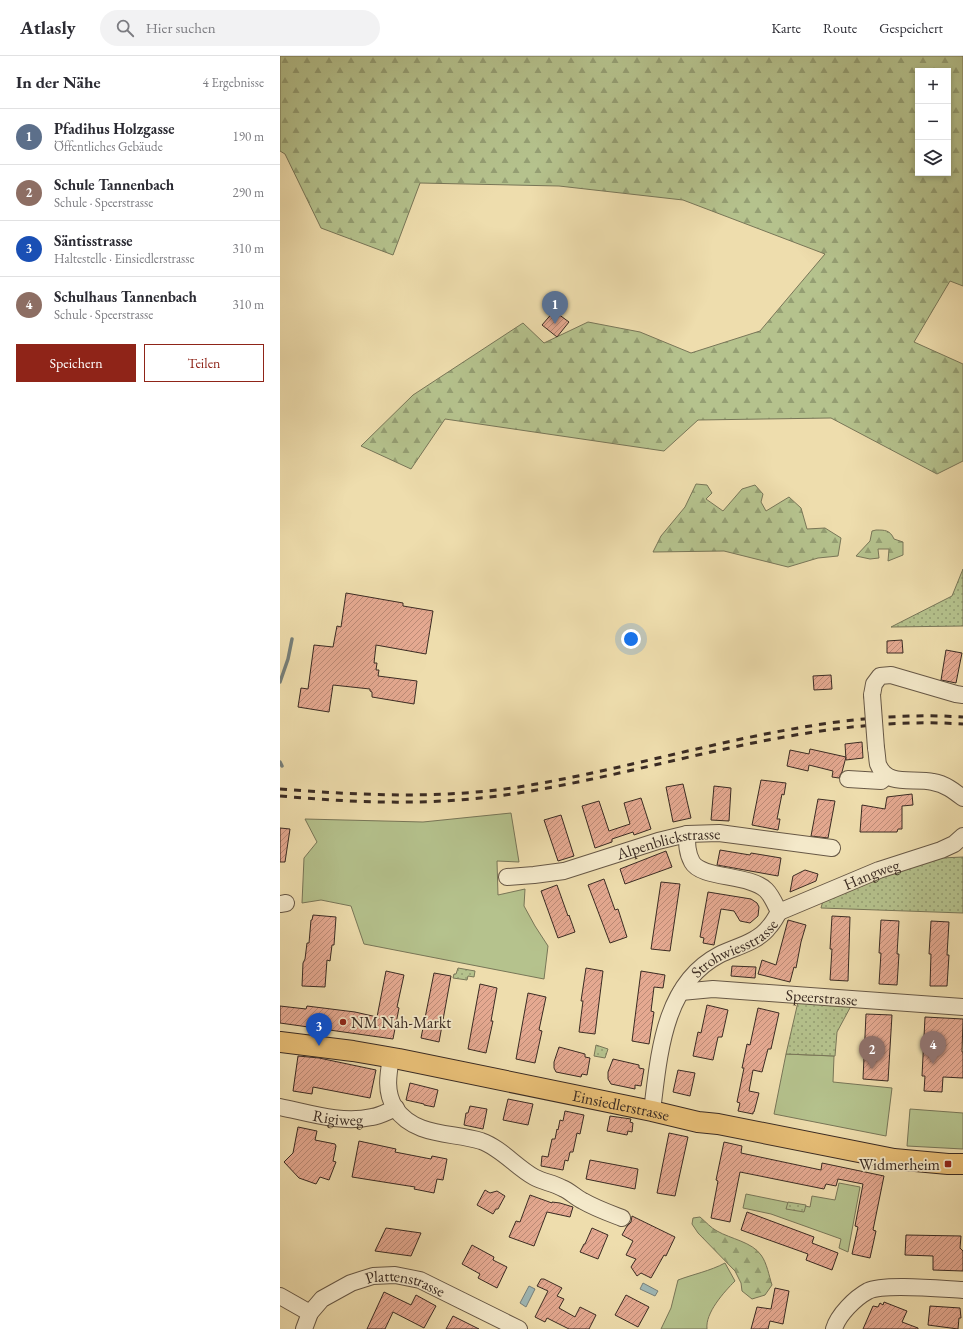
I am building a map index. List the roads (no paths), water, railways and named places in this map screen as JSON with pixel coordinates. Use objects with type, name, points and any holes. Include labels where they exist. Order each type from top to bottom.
[{"type":"main road","name":"Einsiedlerstrasse","points":[[280,1042],[353,1050],[652,1111],[698,1122],[718,1124],[894,1159],[963,1164]]},
{"type":"street","points":[[963,695],[891,675],[880,676],[874,684],[872,695],[878,764],[887,776],[896,780],[917,780],[947,786],[963,798]]},
{"type":"street","points":[[848,779],[881,781],[887,776]]},
{"type":"street","name":"Alpenblickstrasse","points":[[507,876],[534,875],[564,871],[658,841],[687,834],[719,834],[832,848]]},
{"type":"street","name":"Strohwiesstrasse","points":[[652,1111],[659,1059],[670,1012],[688,981],[698,970],[718,955],[757,938],[769,928],[779,912],[766,890],[755,882],[704,871],[693,864],[687,851],[687,834]]},
{"type":"street","name":"Hangweg","points":[[779,912],[879,870],[941,850],[954,844],[963,836]]},
{"type":"street","name":"Speerstrasse","points":[[681,992],[713,989],[963,1007]]},
{"type":"street","points":[[391,1058],[388,1084],[390,1098],[405,1119],[416,1127],[481,1141],[492,1146],[535,1178],[563,1188],[582,1201],[622,1218]]},
{"type":"street","name":"Rigiweg","points":[[280,1107],[330,1118],[361,1119],[375,1117],[396,1108]]},
{"type":"street","name":"Plattenstrasse","points":[[304,1329],[310,1313],[322,1299],[351,1283],[372,1276],[395,1275],[420,1280],[519,1329]]},
{"type":"street","points":[[834,1329],[836,1323],[847,1308],[869,1290],[892,1287],[963,1290]]},
{"type":"street","points":[[280,1296],[310,1313]]},
{"type":"water","points":[[643,1283],[658,1291],[655,1296],[640,1289]]},
{"type":"water","points":[[529,1286],[535,1289],[526,1307],[520,1303]]},
{"type":"waterway","points":[[280,682],[288,659],[292,639]]},
{"type":"waterway","points":[[280,762],[282,766]]},
{"type":"railway","points":[[280,789],[338,793],[425,795],[454,794],[512,788],[568,778],[736,740],[792,729],[848,721],[905,716],[963,717]]},
{"type":"railway","points":[[280,796],[367,802],[425,802],[483,798],[568,784],[736,747],[848,727],[905,723],[963,724]]},
{"type":"place","name":"Pfadihus Holzgasse","points":[[555,324]]},
{"type":"place","name":"NM Nah-Markt","points":[[343,1022]]},
{"type":"place","name":"Säntisstrasse","points":[[319,1046]]},
{"type":"place","name":"Schulhaus Tannenbach","points":[[933,1064]]},
{"type":"place","name":"Schule Tannenbach","points":[[872,1069]]},
{"type":"place","name":"Widmerheim","points":[[948,1164]]}]
